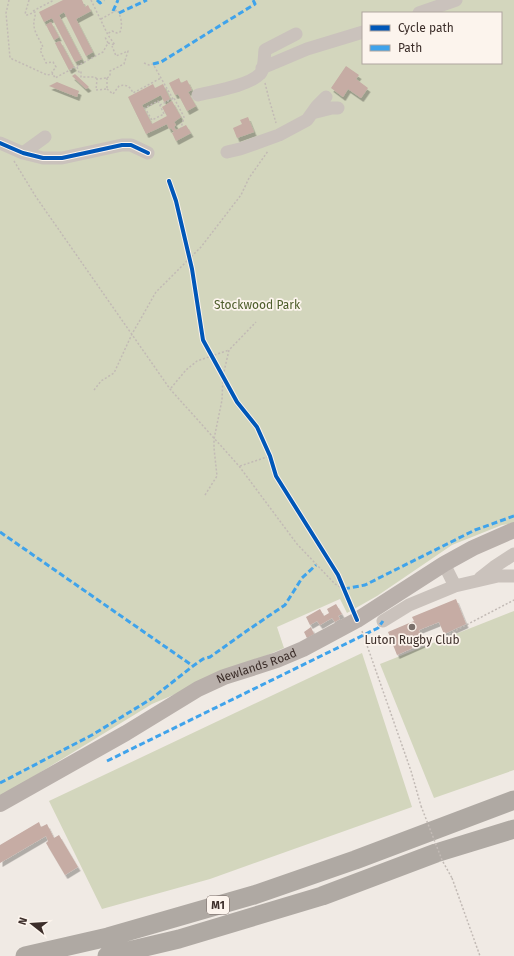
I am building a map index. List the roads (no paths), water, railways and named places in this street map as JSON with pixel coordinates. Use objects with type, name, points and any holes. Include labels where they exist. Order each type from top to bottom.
[{"type":"highway","name":"M1","points":[[25,956],[108,937],[254,895],[355,860],[514,800]]},
{"type":"highway","name":"M1","points":[[107,956],[179,940],[322,896],[514,824]]},
{"type":"highway","points":[[465,843],[514,828]]},
{"type":"main road","name":"Newlands Road","points":[[0,804],[79,760],[198,688],[224,677],[277,660],[303,649],[357,620],[444,564],[472,548],[514,530]]},
{"type":"lane","points":[[422,12],[456,0]]},
{"type":"lane","points":[[262,68],[307,49],[362,32]]},
{"type":"lane","points":[[198,95],[241,85],[260,74],[264,65],[265,50],[296,34]]},
{"type":"lane","points":[[227,152],[240,150],[279,134],[307,120],[317,106],[326,97]]},
{"type":"lane","points":[[312,113],[338,108]]},
{"type":"lane","points":[[122,145],[137,136]]},
{"type":"lane","points":[[23,153],[46,137]]},
{"type":"lane","points":[[2,144],[23,153],[43,158],[62,158],[122,145],[131,145],[148,154]]},
{"type":"lane","points":[[478,580],[514,554]]},
{"type":"lane","points":[[444,564],[455,586]]},
{"type":"lane","points":[[383,621],[409,605],[455,586],[498,576],[514,576]]},
{"type":"place","name":"Luton Rugby Club","points":[[412,627]]},
{"type":"park label","name":"Stockwood Park","points":[[257,305]]}]
